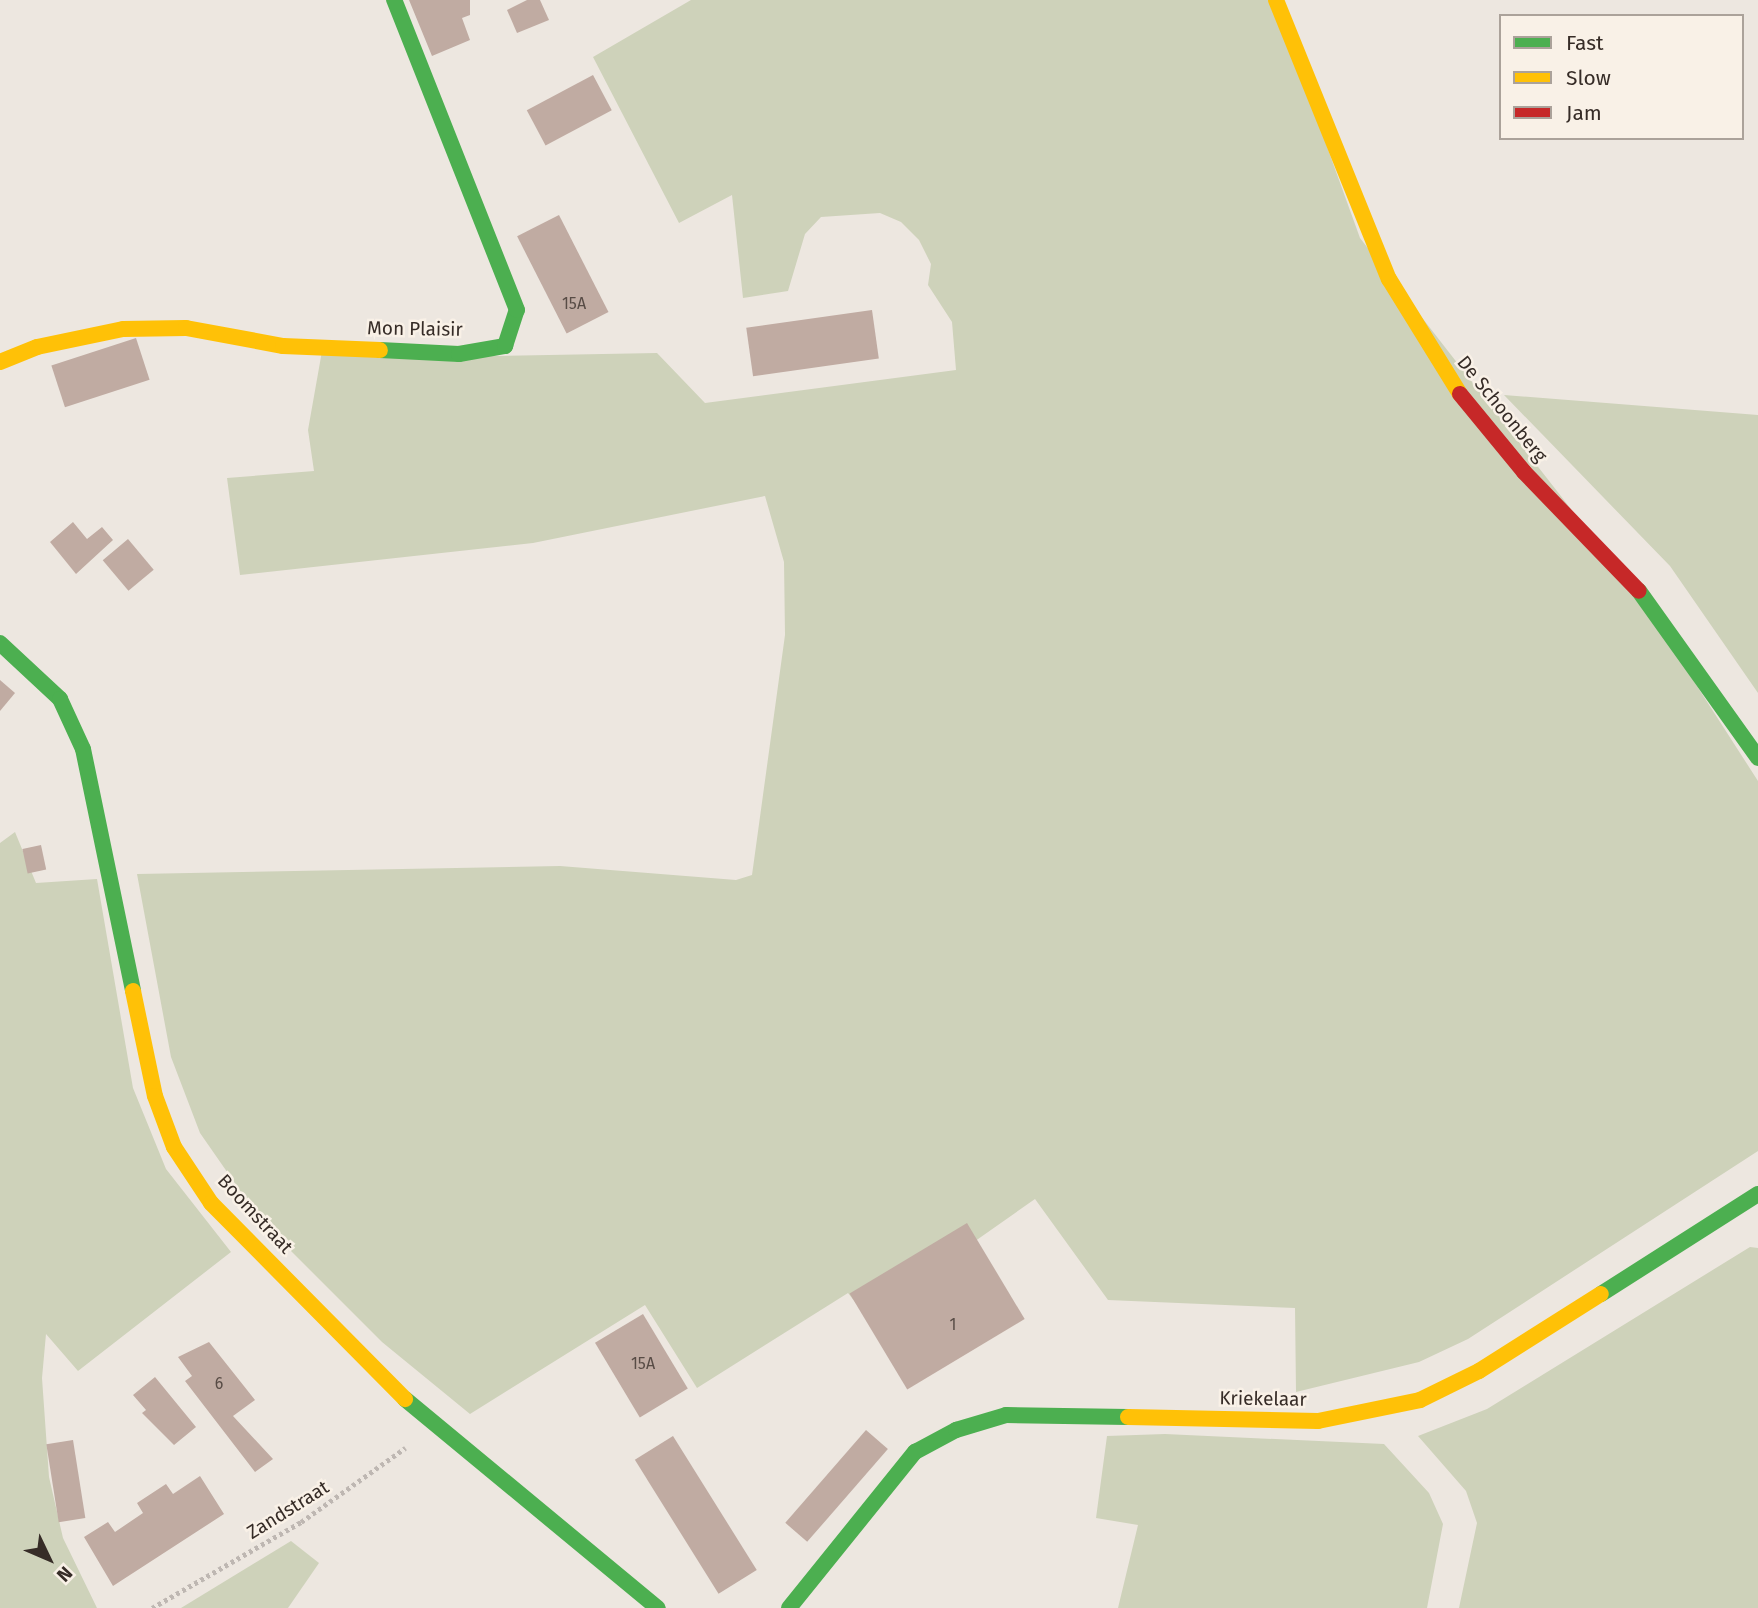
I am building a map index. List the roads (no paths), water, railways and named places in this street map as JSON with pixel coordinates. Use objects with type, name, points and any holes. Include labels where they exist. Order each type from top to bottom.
[{"type":"street","name":"Mon Plaisir","points":[[0,362],[37,347],[123,330],[186,328],[283,346],[446,353],[505,346],[517,310],[394,0]]},
{"type":"street","name":"De Schoonberg","points":[[1276,0],[1389,279],[1447,378],[1524,472],[1658,611],[1758,758]]},
{"type":"street","name":"Boomstraat","points":[[0,643],[60,699],[83,749],[155,1096],[174,1147],[211,1203],[434,1428],[658,1608]]},
{"type":"street","name":"Kriekelaar","points":[[789,1608],[915,1452],[956,1430],[1006,1415],[1318,1421],[1420,1400],[1479,1371],[1758,1194]]}]
